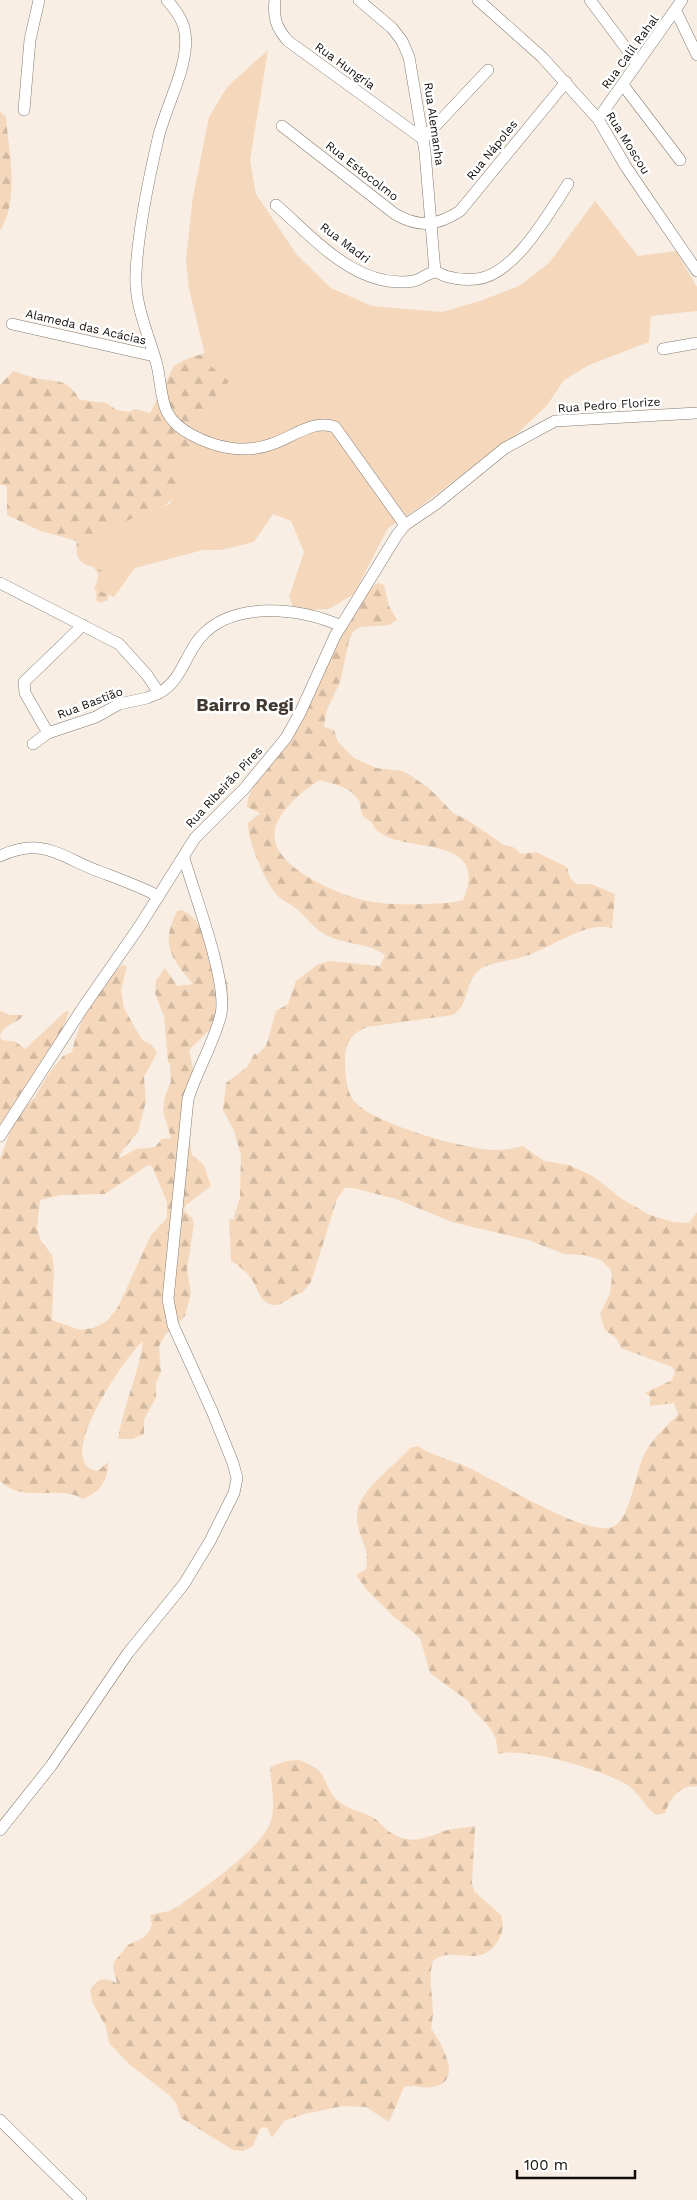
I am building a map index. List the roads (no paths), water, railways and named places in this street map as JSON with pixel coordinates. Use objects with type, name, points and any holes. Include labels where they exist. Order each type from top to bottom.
[{"type":"street","points":[[24,110],[30,40],[39,0]]},
{"type":"street","name":"Rua Hungria","points":[[276,0],[274,17],[279,31],[288,41],[423,139]]},
{"type":"street","name":"Rua Alemanha","points":[[358,0],[392,28],[402,41],[413,74],[423,139],[435,272]]},
{"type":"street","name":"Rua Moscou","points":[[478,0],[515,31],[566,82],[598,119],[626,167],[697,271]]},
{"type":"street","points":[[590,0],[637,63]]},
{"type":"street","name":"Rua Calil Rahal","points":[[598,119],[682,0]]},
{"type":"street","points":[[169,1],[182,22],[185,44],[182,65],[158,138],[140,237],[136,276],[138,299],[154,356],[162,401],[167,415],[176,425],[193,436],[233,449],[247,449],[273,444],[317,424],[327,424],[336,427],[405,526]]},
{"type":"street","points":[[676,11],[697,55]]},
{"type":"street","points":[[423,139],[488,70]]},
{"type":"street","name":"Rua Nápoles","points":[[432,223],[448,218],[460,210],[566,82]]},
{"type":"street","points":[[623,85],[680,160]]},
{"type":"street","name":"Rua Estocolmo","points":[[282,126],[395,214],[409,222],[432,223]]},
{"type":"street","points":[[435,272],[457,279],[475,280],[490,277],[502,270],[529,239],[568,184]]},
{"type":"street","name":"Rua Madri","points":[[276,204],[340,260],[357,272],[374,280],[413,281],[435,272]]},
{"type":"street","name":"Alameda das Acácias","points":[[12,324],[154,356]]},
{"type":"street","points":[[663,349],[697,343]]},
{"type":"street","name":"Rua Pedro Florize","points":[[405,526],[436,504],[505,448],[554,421],[697,413]]},
{"type":"street","name":"Rua Ribeirão Pires","points":[[0,1136],[184,858],[195,838],[244,789],[286,738],[341,626],[397,535],[405,526]]},
{"type":"street","points":[[0,583],[119,644],[147,675],[159,693],[172,684],[201,637],[215,624],[229,618],[252,612],[281,612],[308,614],[341,626]]},
{"type":"street","points":[[48,733],[25,693],[24,682],[83,625]]},
{"type":"street","name":"Rua Bastião","points":[[33,744],[48,733],[96,717],[119,704],[147,698],[159,693]]},
{"type":"street","points":[[0,856],[11,851],[37,848],[56,852],[98,871],[136,884],[158,896]]},
{"type":"street","points":[[0,1830],[51,1766],[128,1653],[184,1584],[226,1510],[235,1486],[236,1478],[233,1463],[212,1411],[172,1325],[168,1299],[188,1099],[195,1074],[221,1012],[221,988],[184,858]]},
{"type":"street","points":[[0,2120],[81,2200]]},
{"type":"district","name":"Bairro Regi","points":[[245,705]]}]
